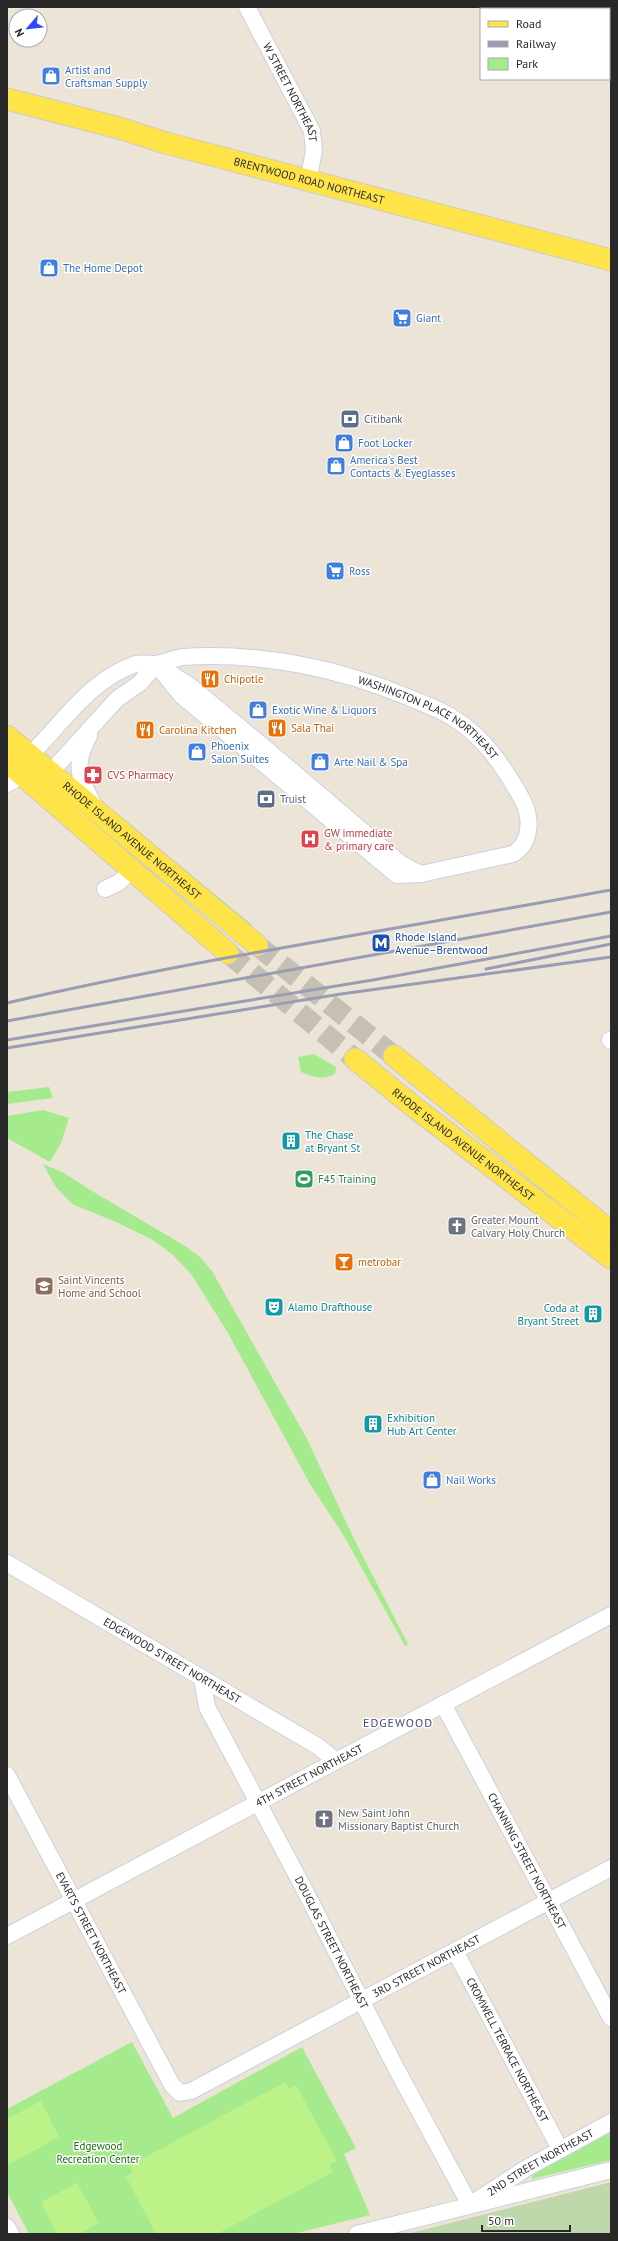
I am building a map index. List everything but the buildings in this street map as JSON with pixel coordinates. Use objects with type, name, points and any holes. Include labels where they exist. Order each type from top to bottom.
[{"type":"main road","name":"BRENTWOOD ROAD NORTHEAST","points":[[7,99],[308,181],[611,260]]},
{"type":"main road","name":"RHODE ISLAND AVENUE NORTHEAST","points":[[7,736],[104,819],[257,945]]},
{"type":"main road","name":"RHODE ISLAND AVENUE NORTHEAST","points":[[7,762],[15,780],[132,871],[228,953]]},
{"type":"main road","name":"RHODE ISLAND AVENUE NORTHEAST","points":[[394,1056],[611,1232]]},
{"type":"main road","name":"RHODE ISLAND AVENUE NORTHEAST","points":[[355,1059],[418,1110],[501,1172],[611,1258]]},
{"type":"street","name":"W STREET NORTHEAST","points":[[247,7],[312,131],[314,151],[308,181]]},
{"type":"street","name":"WASHINGTON PLACE NORTHEAST","points":[[15,780],[30,755],[97,684],[135,664],[156,664],[182,657],[264,659],[313,667],[390,689],[454,718],[495,756],[514,785],[528,811],[529,829],[521,849],[513,854],[421,874],[400,863],[190,686],[156,664]]},
{"type":"street","points":[[15,780],[50,772],[117,699],[140,683],[156,664]]},
{"type":"street","points":[[99,719],[84,745],[79,760],[79,772],[81,782],[104,819]]},
{"type":"street","points":[[105,890],[118,883],[132,871]]},
{"type":"street","name":"EDGEWOOD STREET NORTHEAST","points":[[8,1565],[319,1747],[336,1761]]},
{"type":"street","name":"4TH STREET NORTHEAST","points":[[7,1936],[611,1615]]},
{"type":"street","name":"DOUGLAS STREET NORTHEAST","points":[[202,1678],[207,1707],[470,2205]]},
{"type":"street","name":"CHANNING STREET NORTHEAST","points":[[443,1704],[611,2018]]},
{"type":"street","name":"EVARTS STREET NORTHEAST","points":[[7,1775],[73,1901],[177,2091]]},
{"type":"street","name":"3RD STREET NORTHEAST","points":[[177,2091],[184,2094],[191,2091],[611,1868]]},
{"type":"street","name":"CROMWELL TERRACE NORTHEAST","points":[[455,1951],[560,2149]]},
{"type":"street","name":"2ND STREET NORTHEAST","points":[[470,2205],[525,2169],[611,2122]]},
{"type":"street","points":[[357,2234],[611,2170]]},
{"type":"street","points":[[7,2227],[11,2234]]},
{"type":"green space","points":[[98,798],[252,925],[250,927],[97,802]]},
{"type":"green space","points":[[314,1054],[336,1067],[335,1074],[318,1078],[301,1072],[298,1057]]},
{"type":"green space","points":[[49,1087],[53,1098],[7,1104],[7,1092]]},
{"type":"green space","points":[[43,1110],[69,1118],[61,1143],[50,1162],[7,1138],[7,1116]]},
{"type":"green space","points":[[43,1164],[64,1173],[185,1246],[199,1256],[212,1271],[307,1439],[355,1541],[408,1644],[405,1646],[344,1536],[310,1484],[228,1333],[191,1274],[173,1255],[153,1240],[116,1222],[72,1204],[55,1186]]},
{"type":"green space","name":"Edgewood Recreation Center","points":[[132,2042],[173,2118],[302,2047],[356,2148],[344,2154],[370,2215],[293,2234],[29,2234],[7,2192],[7,2109]]},
{"type":"green space","points":[[285,2082],[289,2089],[296,2085],[337,2161],[329,2165],[333,2172],[217,2234],[156,2234],[126,2177],[133,2172],[129,2166]]},
{"type":"green space","points":[[41,2101],[59,2137],[8,2165],[7,2119]]},
{"type":"green space","points":[[611,2132],[611,2160],[532,2179],[532,2174]]},
{"type":"green space","points":[[611,2182],[611,2234],[407,2234]]},
{"type":"green space","points":[[77,2183],[99,2223],[79,2234],[57,2234],[41,2202]]},
{"type":"tunnel","points":[[257,945],[394,1056]]},
{"type":"tunnel","points":[[228,953],[355,1059]]},
{"type":"railway","points":[[7,1003],[157,971],[611,890]]},
{"type":"railway","points":[[7,1021],[611,912]]},
{"type":"railway","points":[[7,1040],[373,980],[611,936]]},
{"type":"railway","points":[[486,969],[611,944]]},
{"type":"railway","points":[[7,1048],[341,994],[611,957]]},
{"type":"place","name":"Artist and Craftsman Supply","points":[[51,76]]},
{"type":"place","name":"The Home Depot","points":[[49,268]]},
{"type":"place","name":"Giant","points":[[402,318]]},
{"type":"place","name":"Citibank","points":[[350,419]]},
{"type":"place","name":"Foot Locker","points":[[344,443]]},
{"type":"place","name":"America's Best Contacts & Eyeglasses","points":[[336,466]]},
{"type":"place","name":"Ross","points":[[335,571]]},
{"type":"place","name":"Chipotle","points":[[210,679]]},
{"type":"place","name":"Exotic Wine & Liquors","points":[[258,710]]},
{"type":"place","name":"Sala Thai","points":[[277,728]]},
{"type":"place","name":"Carolina Kitchen","points":[[145,730]]},
{"type":"place","name":"Phoenix Salon Suites","points":[[197,752]]},
{"type":"place","name":"Arte Nail & Spa","points":[[320,762]]},
{"type":"place","name":"CVS Pharmacy","points":[[93,775]]},
{"type":"place","name":"Truist","points":[[266,799]]},
{"type":"place","name":"GW immediate & primary care","points":[[310,839]]},
{"type":"place","name":"Rhode Island Avenue–Brentwood","points":[[381,943]]},
{"type":"place","name":"The Chase at Bryant St","points":[[291,1141]]},
{"type":"place","name":"F45 Training","points":[[304,1179]]},
{"type":"place","name":"Greater Mount Calvary Holy Church","points":[[457,1226]]},
{"type":"place","name":"metrobar","points":[[344,1262]]},
{"type":"place","name":"Saint Vincents Home and School","points":[[44,1286]]},
{"type":"place","name":"Alamo Drafthouse","points":[[274,1307]]},
{"type":"place","name":"Coda at Bryant Street","points":[[593,1314]]},
{"type":"place","name":"Exhibition Hub Art Center","points":[[373,1424]]},
{"type":"place","name":"Nail Works","points":[[432,1480]]},
{"type":"place","name":"New Saint John Missionary Baptist Church","points":[[324,1819]]},
{"type":"district","name":"EDGEWOOD","points":[[398,1722]]}]
